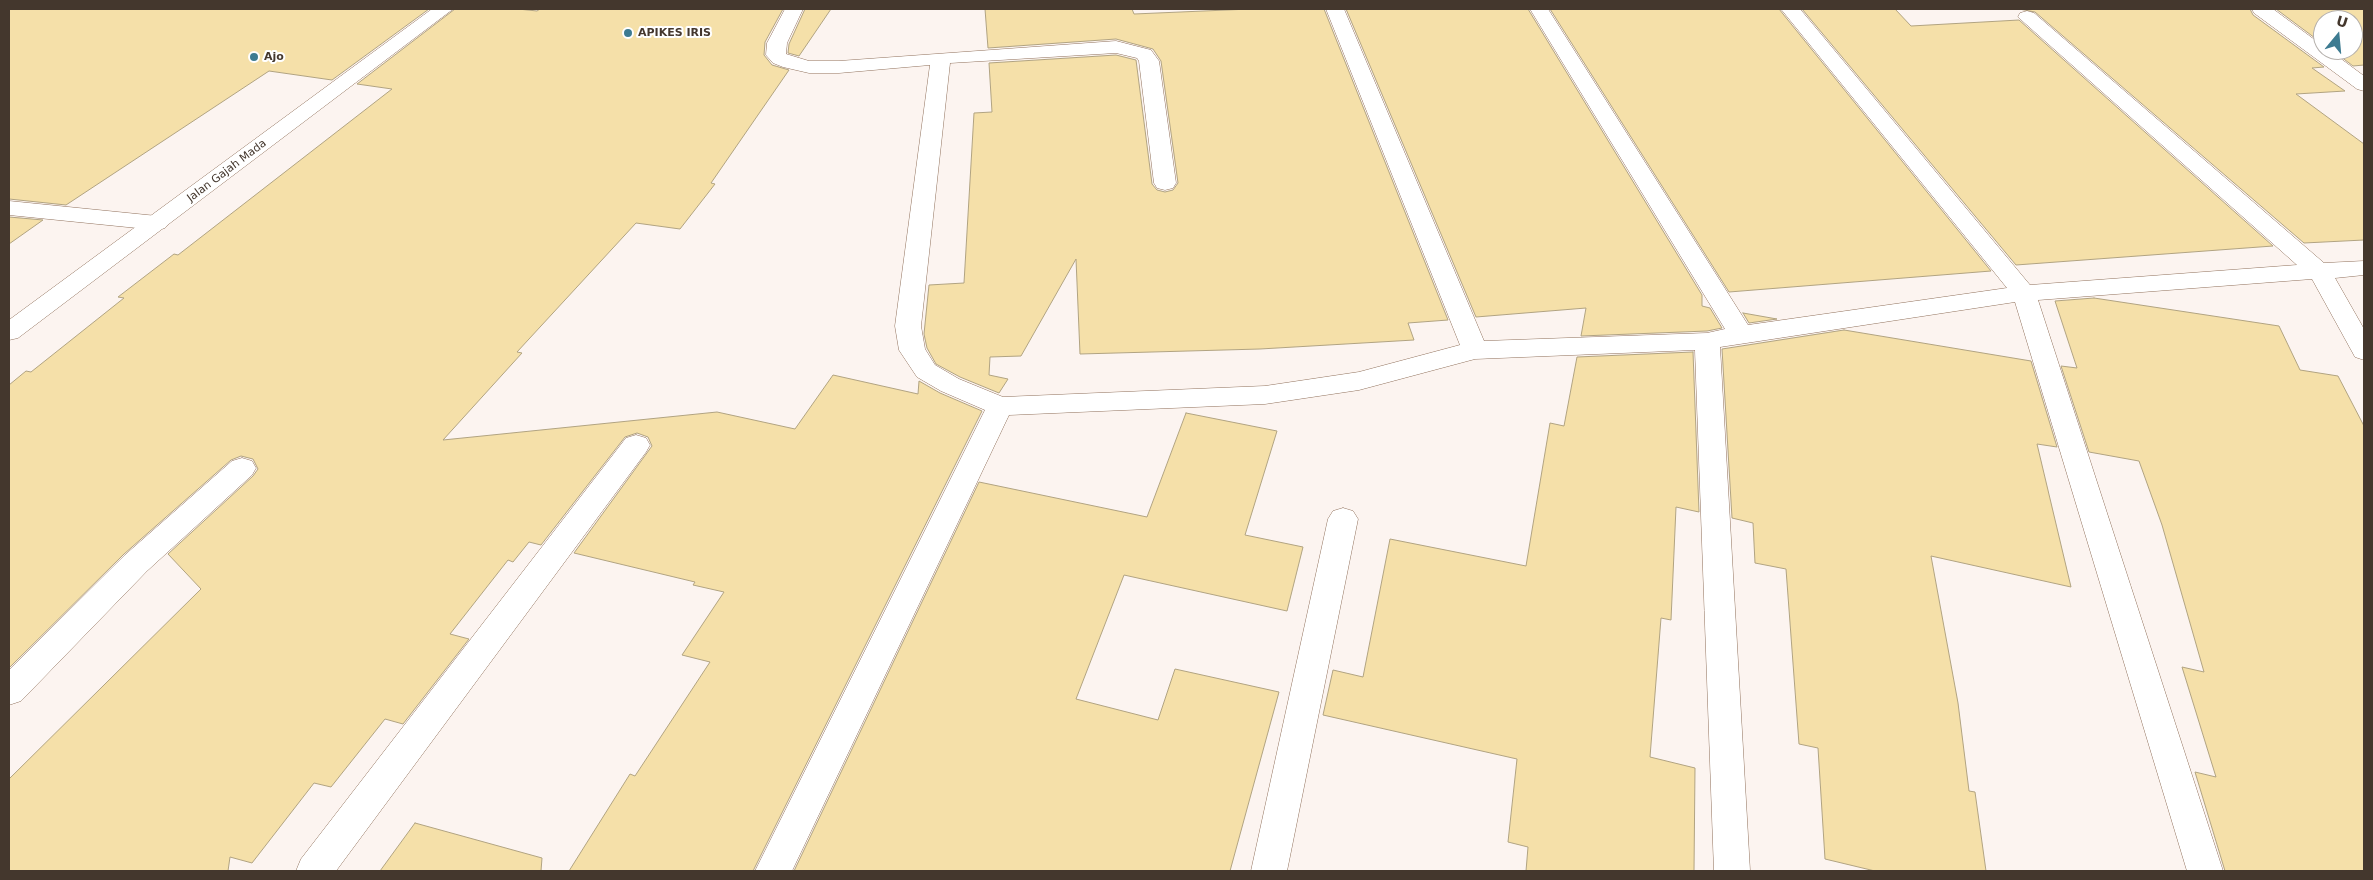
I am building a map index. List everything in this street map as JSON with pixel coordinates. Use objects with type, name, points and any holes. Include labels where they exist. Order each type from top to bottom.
[{"type":"street","name":"Jalan Gajah Mada","points":[[9,332],[444,9]]},
{"type":"street","points":[[794,9],[777,43],[776,55],[790,63],[809,66],[839,67],[1116,46],[1144,54],[1149,61],[1165,183]]},
{"type":"street","points":[[1335,9],[1475,350]]},
{"type":"street","points":[[1539,9],[1742,334]]},
{"type":"street","points":[[1790,9],[2024,293],[2205,871]]},
{"type":"street","points":[[2261,9],[2364,84]]},
{"type":"street","points":[[2027,17],[2320,273],[2364,351]]},
{"type":"street","points":[[941,58],[908,326],[912,350],[926,371],[1000,406],[1265,395],[1359,381],[1475,350],[1707,341],[1742,334],[2024,293],[2320,273],[2364,268]]},
{"type":"street","points":[[9,208],[157,223]]},
{"type":"street","points":[[1707,341],[1732,871]]},
{"type":"street","points":[[772,871],[1000,406]]},
{"type":"street","points":[[314,871],[636,444]]},
{"type":"street","points":[[9,691],[136,563],[242,468]]},
{"type":"street","points":[[1269,871],[1344,519]]},
{"type":"building","points":[[9,9],[429,9],[332,80],[269,71],[66,205],[9,199]]},
{"type":"building","points":[[455,9],[518,9],[537,11],[540,9],[783,9],[765,42],[764,55],[772,65],[789,70],[711,183],[715,184],[680,229],[636,223],[517,352],[522,353],[443,440],[717,412],[795,429],[833,375],[918,394],[919,381],[940,393],[982,411],[753,871],[569,871],[630,774],[635,776],[710,662],[682,655],[724,592],[693,585],[695,582],[574,553],[652,446],[648,437],[637,433],[625,437],[541,545],[529,542],[513,562],[508,560],[450,634],[469,639],[403,724],[385,719],[331,787],[314,783],[252,863],[230,857],[228,871],[9,871],[9,779],[201,589],[168,554],[253,476],[258,469],[253,459],[241,456],[231,460],[124,554],[9,668],[9,385],[26,371],[31,372],[124,298],[118,297],[174,254],[178,255],[392,89],[357,84]]},
{"type":"building","points":[[805,9],[831,9],[799,56],[788,53],[789,44]]},
{"type":"building","points":[[985,9],[1132,9],[1134,14],[1250,9],[1324,9],[1448,320],[1408,323],[1414,340],[1260,349],[1080,354],[1076,259],[1021,356],[990,357],[989,375],[1008,379],[999,393],[960,377],[936,364],[927,348],[924,334],[929,285],[964,283],[974,113],[992,112],[989,63],[1116,55],[1136,60],[1152,184],[1157,190],[1165,192],[1173,190],[1178,183],[1161,61],[1153,49],[1116,39],[988,48]]},
{"type":"building","points":[[1346,9],[1528,9],[1702,295],[1702,306],[1710,308],[1722,328],[1707,331],[1581,336],[1586,308],[1476,317]]},
{"type":"building","points":[[1550,9],[1779,9],[1991,271],[1729,292]]},
{"type":"building","points":[[1802,9],[1895,9],[1911,26],[2019,20],[2273,246],[2016,265]]},
{"type":"building","points":[[2019,9],[2250,9],[2253,15],[2324,67],[2312,68],[2345,91],[2296,94],[2364,144],[2364,240],[2304,243],[2035,12]]},
{"type":"building","points":[[2276,9],[2364,9],[2364,65],[2353,66],[2345,60],[2363,60],[2363,10],[2313,10],[2313,37]]},
{"type":"building","points":[[9,217],[43,220],[9,244]]},
{"type":"building","points":[[2094,298],[2279,326],[2300,370],[2338,376],[2364,426],[2364,871],[2225,871],[2195,772],[2216,777],[2182,667],[2204,672],[2162,525],[2139,461],[2089,452],[2061,366],[2077,368],[2055,301]]},
{"type":"building","points":[[1743,313],[1777,319],[1749,323]]},
{"type":"building","points":[[1844,330],[2031,361],[2057,447],[2037,444],[2071,587],[1931,556],[1958,703],[1969,791],[1975,792],[1986,871],[1875,871],[1825,859],[1818,748],[1799,744],[1786,569],[1755,563],[1753,523],[1732,518],[1722,349]]},
{"type":"building","points":[[1693,352],[1699,512],[1676,507],[1671,620],[1661,618],[1650,757],[1695,768],[1694,871],[1526,871],[1528,847],[1508,842],[1517,759],[1323,715],[1333,670],[1363,677],[1390,539],[1526,566],[1550,423],[1564,426],[1577,357]]},
{"type":"building","points":[[1186,413],[1277,431],[1245,535],[1303,547],[1287,611],[1124,575],[1076,699],[1158,720],[1175,669],[1279,692],[1230,871],[794,871],[979,482],[1147,517]]},
{"type":"building","points":[[415,823],[542,858],[541,871],[380,871]]},
{"type":"place","name":"APIKES IRIS","points":[[628,33]]},
{"type":"place","name":"Ajo","points":[[254,57]]}]
